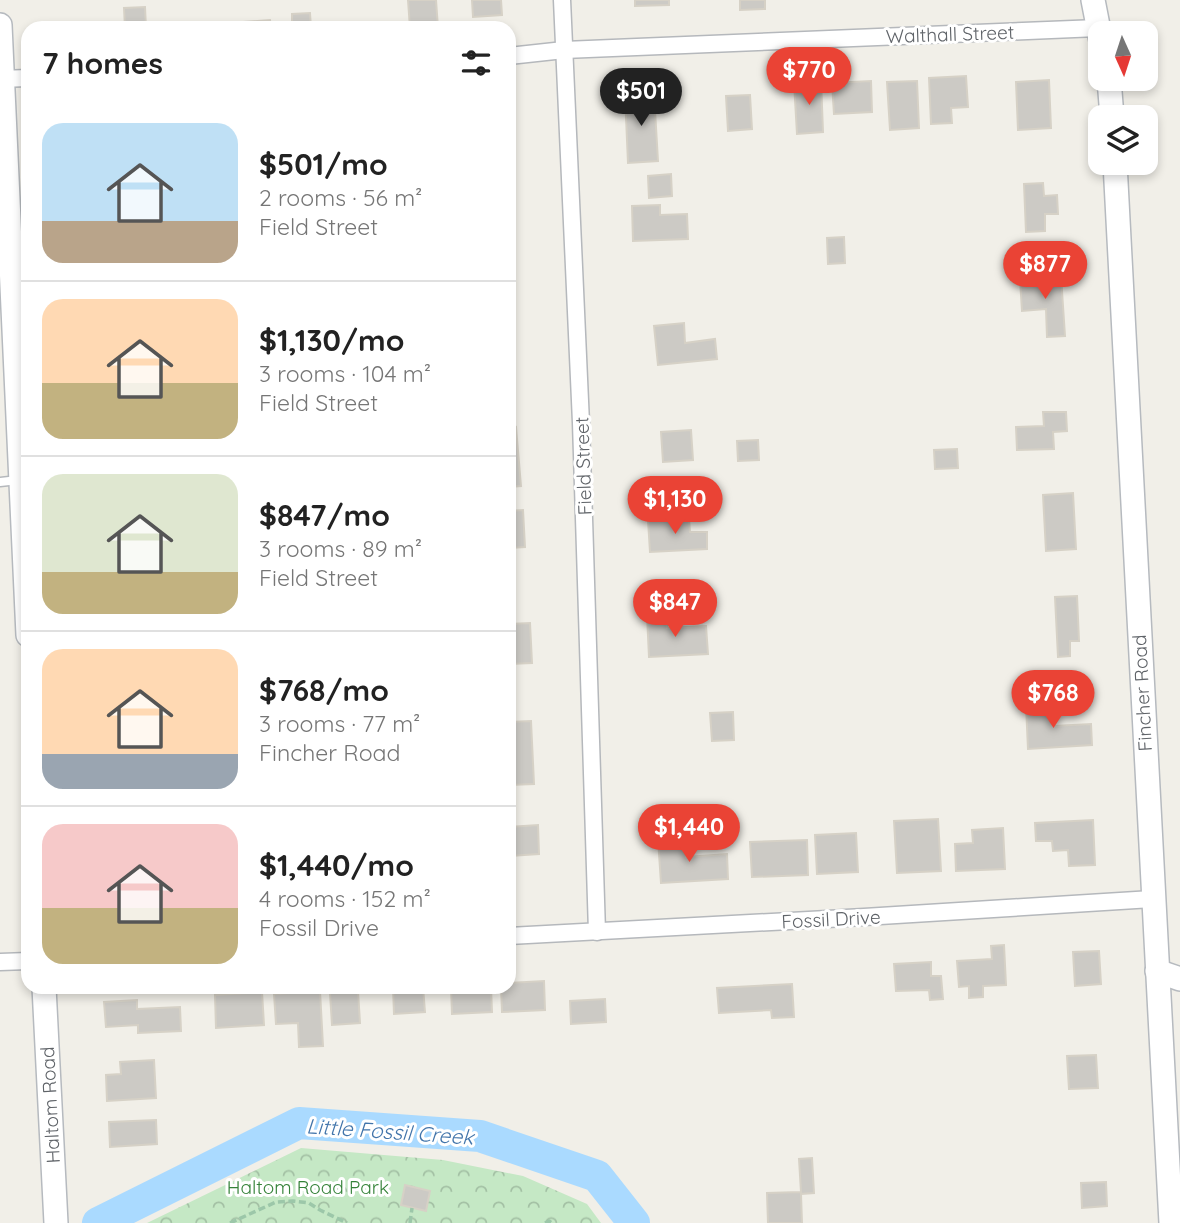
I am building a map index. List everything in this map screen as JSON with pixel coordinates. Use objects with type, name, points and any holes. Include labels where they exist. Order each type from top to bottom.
[{"type":"street","name":"Field Street","points":[[562,0],[582,423],[597,932]]},
{"type":"street","points":[[1093,0],[1097,21]]},
{"type":"street","points":[[0,25],[10,481],[21,575]]},
{"type":"street","name":"Walthall Street","points":[[516,55],[564,50],[1088,34]]},
{"type":"street","points":[[1,79],[21,78]]},
{"type":"street","name":"Fincher Road","points":[[1116,175],[1171,1223]]},
{"type":"street","name":"Fossil Drive","points":[[516,936],[864,918],[1152,899]]},
{"type":"street","points":[[0,962],[21,961]]},
{"type":"street","points":[[1157,971],[1180,978]]},
{"type":"street","name":"Haltom Road","points":[[44,994],[56,1223]]},
{"type":"path","points":[[230,1223],[276,1202],[293,1201],[309,1203],[347,1223]]},
{"type":"path","points":[[410,1223],[412,1208]]},
{"type":"path","points":[[545,1223],[552,1223]]},
{"type":"green space","name":"Haltom Road Park","points":[[301,1148],[443,1160],[523,1176],[587,1204],[601,1223],[147,1223]]},
{"type":"building","points":[[408,0],[436,0],[438,21],[410,21]]},
{"type":"building","points":[[472,0],[501,0],[502,15],[473,17]]},
{"type":"building","points":[[635,0],[669,0],[669,5],[635,6]]},
{"type":"building","points":[[740,0],[765,0],[765,9],[740,10]]},
{"type":"building","points":[[145,7],[146,21],[125,21],[124,8]]},
{"type":"building","points":[[310,13],[311,21],[292,21],[292,14]]},
{"type":"building","points":[[966,76],[968,107],[951,108],[952,123],[931,124],[929,78]]},
{"type":"building","points":[[821,80],[823,132],[797,134],[794,82]]},
{"type":"building","points":[[1049,80],[1051,128],[1018,130],[1016,82]]},
{"type":"building","points":[[871,81],[872,112],[834,114],[832,83]]},
{"type":"building","points":[[917,81],[919,128],[890,130],[887,82]]},
{"type":"building","points":[[654,93],[658,161],[628,163],[625,94]]},
{"type":"building","points":[[750,95],[752,129],[728,131],[726,96]]},
{"type":"building","points":[[671,174],[672,196],[649,198],[648,176]]},
{"type":"building","points":[[1043,183],[1044,196],[1057,195],[1058,214],[1045,214],[1045,231],[1026,232],[1024,184]]},
{"type":"building","points":[[660,205],[660,215],[687,214],[688,239],[633,241],[632,206]]},
{"type":"building","points":[[844,237],[845,263],[828,264],[827,238]]},
{"type":"building","points":[[1061,276],[1065,336],[1047,337],[1046,309],[1022,311],[1020,279]]},
{"type":"building","points":[[684,323],[685,343],[715,339],[717,359],[658,365],[654,326]]},
{"type":"building","points":[[1043,412],[1066,412],[1067,431],[1053,432],[1054,449],[1017,450],[1016,427],[1044,426]]},
{"type":"building","points":[[516,427],[521,486],[516,486]]},
{"type":"building","points":[[691,430],[693,460],[663,462],[661,432]]},
{"type":"building","points":[[758,440],[759,460],[738,461],[737,441]]},
{"type":"building","points":[[957,449],[958,468],[935,469],[934,450]]},
{"type":"building","points":[[1073,493],[1076,549],[1046,551],[1043,495]]},
{"type":"building","points":[[516,510],[523,510],[525,547],[516,548]]},
{"type":"building","points":[[689,518],[690,532],[707,532],[707,549],[650,552],[648,520]]},
{"type":"building","points":[[1077,596],[1079,641],[1070,641],[1070,656],[1058,657],[1055,597]]},
{"type":"building","points":[[667,614],[667,628],[706,626],[708,654],[649,657],[647,615]]},
{"type":"building","points":[[530,623],[532,663],[516,664],[516,624]]},
{"type":"building","points":[[1052,703],[1053,726],[1091,724],[1092,745],[1028,749],[1026,705]]},
{"type":"building","points":[[733,712],[734,740],[712,741],[710,713]]},
{"type":"building","points":[[531,721],[534,784],[516,785],[516,722]]},
{"type":"building","points":[[938,819],[941,871],[897,873],[894,821]]},
{"type":"building","points":[[1093,820],[1095,865],[1069,866],[1068,850],[1053,851],[1052,841],[1036,841],[1035,823]]},
{"type":"building","points":[[538,825],[539,854],[516,856],[516,827]]},
{"type":"building","points":[[1003,828],[1005,869],[956,871],[955,844],[973,843],[972,830]]},
{"type":"building","points":[[856,833],[858,872],[817,874],[815,835]]},
{"type":"building","points":[[685,837],[686,857],[727,854],[728,879],[661,883],[658,839]]},
{"type":"building","points":[[807,840],[808,875],[752,877],[750,842]]},
{"type":"building","points":[[1004,945],[1006,985],[983,986],[983,997],[969,998],[969,986],[959,987],[957,961],[992,959],[991,946]]},
{"type":"building","points":[[1099,951],[1101,984],[1075,986],[1073,952]]},
{"type":"building","points":[[931,962],[931,976],[941,976],[943,999],[930,1000],[929,990],[896,991],[894,964]]},
{"type":"building","points":[[544,981],[545,1010],[502,1012],[501,994],[516,994],[516,983]]},
{"type":"building","points":[[792,984],[794,1017],[772,1018],[771,1010],[719,1013],[717,988]]},
{"type":"building","points":[[262,994],[264,1025],[216,1028],[215,995]]},
{"type":"building","points":[[274,994],[320,994],[323,1046],[299,1047],[298,1023],[276,1024]]},
{"type":"building","points":[[330,994],[358,994],[360,1023],[332,1025]]},
{"type":"building","points":[[393,994],[424,994],[425,1012],[394,1014]]},
{"type":"building","points":[[451,994],[491,994],[492,1012],[452,1014]]},
{"type":"building","points":[[605,999],[606,1022],[571,1024],[570,1001]]},
{"type":"building","points":[[137,1000],[137,1009],[180,1007],[181,1031],[138,1033],[138,1025],[106,1027],[104,1002]]},
{"type":"building","points":[[1096,1055],[1098,1088],[1069,1089],[1067,1056]]},
{"type":"building","points":[[154,1060],[156,1098],[107,1101],[106,1075],[121,1074],[120,1062]]},
{"type":"building","points":[[156,1120],[157,1144],[110,1147],[109,1122]]},
{"type":"building","points":[[812,1158],[814,1193],[801,1194],[802,1223],[768,1223],[767,1193],[801,1192],[799,1159]]},
{"type":"building","points":[[1106,1182],[1107,1206],[1082,1208],[1081,1183]]},
{"type":"building","points":[[405,1185],[430,1191],[426,1211],[401,1205]]},
{"type":"waterway","name":"Little Fossil Creek","points":[[98,1223],[299,1123],[480,1136],[597,1176],[634,1223]]}]
